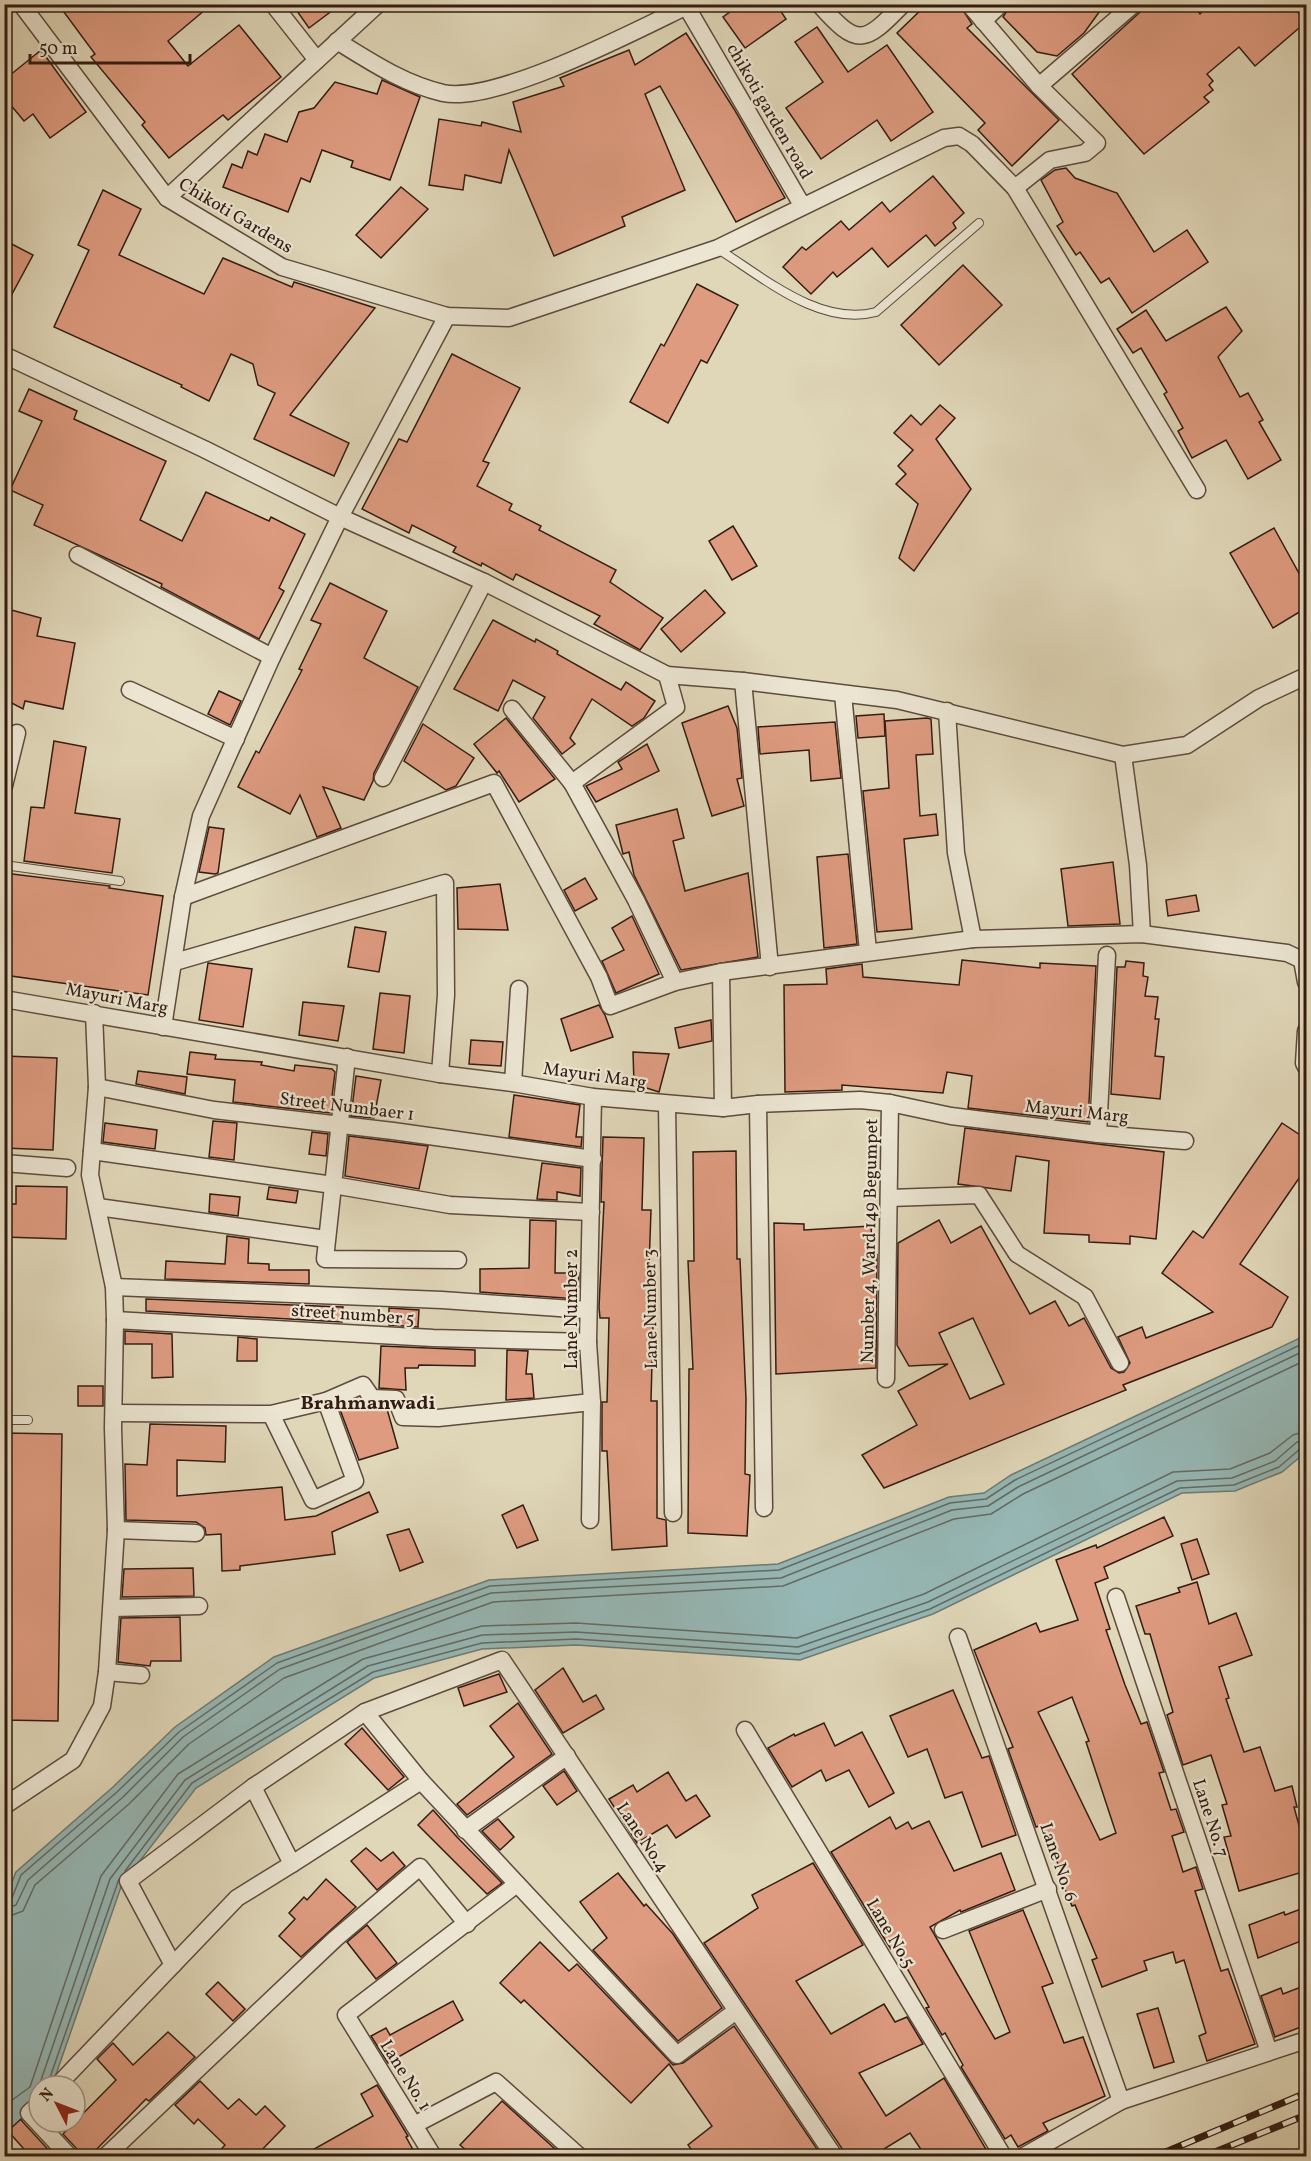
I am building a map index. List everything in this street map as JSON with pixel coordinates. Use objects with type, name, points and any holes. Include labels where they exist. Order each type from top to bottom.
[{"type":"street","points":[[4,7],[8,4]]},
{"type":"street","name":"Chikoti Gardens","points":[[21,4],[167,198],[282,267],[447,316],[509,318],[718,248],[802,205],[944,138],[960,136],[972,144],[1015,188]]},
{"type":"street","points":[[273,4],[317,60]]},
{"type":"street","points":[[167,198],[378,4]]},
{"type":"street","points":[[819,4],[842,30],[860,37],[876,31],[903,4]]},
{"type":"street","points":[[969,4],[1039,86],[1097,143],[1085,153],[1050,160],[1015,188],[1197,490]]},
{"type":"street","points":[[983,21],[1001,4]]},
{"type":"street","points":[[1039,86],[1134,4]]},
{"type":"street","points":[[337,41],[403,80],[445,93],[481,93],[613,42],[686,5]]},
{"type":"street","name":"chikoti garden road","points":[[686,5],[802,205]]},
{"type":"street","points":[[163,1027],[175,962],[183,897],[201,816],[272,657],[339,517],[447,316]]},
{"type":"street","points":[[4,356],[204,449],[339,517],[484,582],[667,675],[743,681],[897,700],[1123,755],[1187,746],[1259,698],[1306,676]]},
{"type":"street","points":[[78,555],[272,657]]},
{"type":"street","points":[[382,777],[484,582]]},
{"type":"street","points":[[572,783],[676,707],[667,675]]},
{"type":"street","points":[[743,681],[770,967]]},
{"type":"street","points":[[130,690],[236,739]]},
{"type":"street","points":[[843,694],[868,951]]},
{"type":"street","points":[[512,708],[572,783],[636,900],[675,981]]},
{"type":"street","points":[[947,711],[956,853],[973,939]]},
{"type":"street","points":[[4,786],[17,734]]},
{"type":"street","points":[[1123,755],[1138,865],[1142,934]]},
{"type":"street","points":[[183,897],[494,783],[599,977],[610,1006],[675,981],[721,972],[973,939],[1142,934],[1287,953],[1302,960],[1306,982]]},
{"type":"street","points":[[175,962],[445,883],[446,995],[440,1074]]},
{"type":"street","points":[[1098,1134],[1107,955]]},
{"type":"street","points":[[721,972],[723,1108]]},
{"type":"street","points":[[513,1083],[519,989]]},
{"type":"street","name":"Mayuri Marg","points":[[4,999],[440,1074],[513,1083],[593,1097],[723,1108],[759,1104],[860,1100],[890,1103],[951,1116],[1098,1134],[1185,1141]]},
{"type":"street","points":[[4,1806],[73,1760],[102,1706],[106,1672],[116,1530],[115,1320],[114,1287],[90,1175],[97,1086],[94,1013]]},
{"type":"street","points":[[1306,1031],[1304,1063],[1306,1067]]},
{"type":"street","points":[[347,1057],[325,1258],[458,1260]]},
{"type":"street","name":"Street Numbaer 1","points":[[97,1086],[214,1110],[393,1131],[594,1159]]},
{"type":"street","name":"Lane Number 2","points":[[590,1520],[592,1402],[588,1310],[594,1159],[593,1097]]},
{"type":"street","name":"Number 4, Ward 149 Begumpet","points":[[886,1379],[890,1103]]},
{"type":"street","points":[[759,1104],[764,1508]]},
{"type":"street","name":"Lane Number 3","points":[[667,1105],[673,1513]]},
{"type":"street","points":[[92,1150],[333,1185],[450,1205],[591,1212]]},
{"type":"street","points":[[4,1162],[67,1168]]},
{"type":"street","points":[[889,1198],[979,1194],[1017,1254],[1085,1297],[1120,1363]]},
{"type":"street","points":[[98,1207],[326,1239]]},
{"type":"street","points":[[114,1287],[442,1300],[588,1310]]},
{"type":"street","name":"street number 5","points":[[115,1320],[433,1338],[588,1342]]},
{"type":"street","points":[[115,1413],[271,1414],[326,1401],[363,1385],[372,1398],[396,1399],[403,1417],[438,1418],[592,1402]]},
{"type":"street","points":[[271,1414],[313,1500],[355,1480],[326,1401]]},
{"type":"street","points":[[116,1530],[196,1533]]},
{"type":"street","name":"Lane No. 7","points":[[1116,1597],[1269,2052]]},
{"type":"street","points":[[112,1608],[199,1606]]},
{"type":"street","name":"Lane No. 6","points":[[958,1637],[1121,2101]]},
{"type":"street","name":"Lane No.4","points":[[365,1712],[502,1660],[834,2157]]},
{"type":"street","points":[[106,1672],[141,1675]]},
{"type":"street","points":[[173,1965],[128,1881],[253,1787],[365,1712],[421,1782],[677,2055],[736,2011]]},
{"type":"street","name":"Lane No.5","points":[[745,1730],[1003,2157]]},
{"type":"street","points":[[465,1830],[567,1756]]},
{"type":"street","points":[[69,2074],[237,1898],[421,1782]]},
{"type":"street","points":[[253,1787],[292,1864]]},
{"type":"street","points":[[106,2157],[335,1939],[420,1867],[467,1924],[517,1884]]},
{"type":"street","points":[[943,1930],[1048,1889]]},
{"type":"street","name":"Lane No. 1","points":[[433,2157],[346,2015],[467,1924]]},
{"type":"street","points":[[1023,2157],[1121,2101],[1306,2040]]},
{"type":"street","points":[[414,2124],[496,2082],[579,2157]]},
{"type":"street","points":[[48,2134],[69,2157]]},
{"type":"lane","points":[[718,248],[812,306],[859,317],[876,312],[979,223]]},
{"type":"lane","points":[[4,865],[120,881]]},
{"type":"lane","points":[[4,1420],[28,1420]]},
{"type":"water","points":[[1306,1331],[1306,1452],[1282,1472],[1235,1491],[1182,1493],[933,1614],[800,1660],[576,1645],[482,1649],[374,1678],[196,1788],[122,1884],[56,2074],[27,2074],[27,2117],[5,2134],[4,1902],[16,1872],[113,1787],[175,1727],[274,1657],[489,1580],[778,1564],[949,1497],[984,1493],[1011,1475],[1298,1339]]},
{"type":"building","points":[[58,4],[212,4],[168,41],[188,66],[239,25],[281,77],[228,120],[223,115],[169,158],[142,125],[145,122],[91,57],[95,54]]},
{"type":"building","points":[[292,4],[341,4],[309,28]]},
{"type":"building","points":[[741,4],[776,4],[786,19],[745,48],[723,17]]},
{"type":"building","points":[[927,4],[959,4],[972,24],[967,28],[1059,120],[1012,166],[978,130],[985,123],[897,33]]},
{"type":"building","points":[[1011,4],[1105,4],[1084,33],[1057,56],[1037,52],[1003,17]]},
{"type":"building","points":[[1149,4],[1192,4],[1200,14],[1210,4],[1291,4],[1306,22],[1255,66],[1239,47],[1207,74],[1213,81],[1209,85],[1213,90],[1204,97],[1209,102],[1144,154],[1072,74]]},
{"type":"building","points":[[817,27],[848,72],[887,45],[933,112],[891,141],[877,120],[821,159],[786,108],[823,82],[795,42]]},
{"type":"building","points":[[686,33],[734,109],[785,198],[736,222],[660,86],[645,94],[685,190],[622,217],[625,226],[554,256],[509,150],[501,183],[465,175],[463,190],[429,185],[439,119],[481,126],[482,122],[521,132],[513,102],[564,86],[560,78],[629,50],[635,65]]},
{"type":"building","points":[[41,50],[86,112],[50,138],[33,114],[24,121],[4,97],[4,80]]},
{"type":"building","points":[[382,80],[420,97],[390,180],[351,167],[353,161],[322,150],[310,182],[301,178],[288,212],[223,187],[232,164],[242,168],[248,151],[257,155],[265,134],[287,142],[299,112],[314,108],[335,82],[377,94]]},
{"type":"building","points":[[1066,168],[1075,178],[1117,193],[1154,252],[1187,230],[1208,262],[1132,313],[1109,278],[1101,283],[1080,252],[1076,255],[1057,226],[1063,222],[1041,180],[1055,170]]},
{"type":"building","points":[[933,176],[964,213],[953,223],[956,228],[935,246],[926,235],[888,267],[872,248],[837,277],[833,272],[811,294],[783,267],[802,247],[806,250],[841,221],[849,230],[882,202],[890,212]]},
{"type":"building","points":[[401,187],[428,209],[381,258],[356,235]]},
{"type":"building","points":[[103,190],[141,209],[119,255],[204,294],[223,258],[292,287],[294,282],[375,308],[290,415],[349,443],[334,476],[254,439],[275,393],[258,385],[253,364],[231,354],[209,401],[181,387],[182,385],[54,327],[89,250],[78,245]]},
{"type":"building","points":[[4,240],[33,255],[4,309]]},
{"type":"building","points":[[963,265],[1002,305],[939,365],[901,325]]},
{"type":"building","points":[[697,284],[738,305],[707,363],[701,360],[668,423],[630,402],[661,344],[664,346]]},
{"type":"building","points":[[1226,307],[1242,331],[1218,357],[1240,397],[1248,393],[1263,420],[1259,422],[1281,460],[1248,479],[1226,440],[1192,458],[1178,431],[1183,428],[1164,394],[1167,392],[1141,348],[1133,353],[1117,329],[1146,310],[1166,341]]},
{"type":"building","points":[[452,354],[520,388],[483,461],[489,463],[477,486],[512,504],[509,510],[541,526],[539,530],[616,570],[610,582],[663,618],[640,650],[594,624],[600,616],[516,574],[513,580],[482,563],[481,566],[453,552],[456,547],[412,525],[409,533],[362,509],[399,439],[407,442]]},
{"type":"building","points":[[29,389],[77,411],[74,419],[166,461],[140,520],[182,541],[206,492],[269,521],[271,517],[305,534],[279,588],[284,591],[259,639],[161,587],[162,584],[34,525],[43,505],[10,490],[42,421],[19,411]]},
{"type":"building","points":[[940,405],[955,418],[936,439],[971,489],[914,571],[899,558],[918,504],[896,484],[906,474],[898,466],[913,450],[894,433],[911,415],[921,425]]},
{"type":"building","points":[[733,526],[757,566],[732,580],[709,541]]},
{"type":"building","points":[[1274,528],[1306,586],[1306,608],[1273,628],[1230,553]]},
{"type":"building","points":[[330,583],[387,611],[364,658],[418,687],[374,773],[373,781],[364,800],[323,787],[341,828],[317,837],[300,795],[290,814],[238,787],[256,751],[259,753],[302,670],[299,669],[321,624],[311,620]]},
{"type":"building","points":[[705,590],[725,613],[681,652],[661,629]]},
{"type":"building","points":[[4,608],[41,618],[37,636],[75,643],[63,709],[25,701],[23,709],[4,699]]},
{"type":"building","points":[[493,620],[558,651],[557,654],[621,690],[626,682],[655,701],[644,718],[632,726],[592,699],[570,738],[575,744],[562,754],[533,718],[545,697],[513,680],[498,711],[454,689]]},
{"type":"building","points":[[219,691],[241,701],[230,725],[208,714]]},
{"type":"building","points":[[728,706],[737,728],[742,778],[737,779],[744,806],[712,816],[682,723]]},
{"type":"building","points":[[884,714],[885,736],[858,738],[856,716]]},
{"type":"building","points":[[506,718],[555,779],[519,802],[499,771],[497,773],[474,744]]},
{"type":"building","points":[[931,719],[933,754],[916,755],[920,816],[936,814],[938,835],[904,839],[912,929],[877,932],[863,791],[889,788],[885,721]]},
{"type":"building","points":[[835,722],[841,778],[811,781],[809,750],[760,754],[758,727]]},
{"type":"building","points":[[423,724],[474,758],[456,786],[446,790],[404,761]]},
{"type":"building","points":[[54,741],[86,747],[75,813],[120,819],[112,873],[24,861],[31,807],[44,808]]},
{"type":"building","points":[[647,744],[659,771],[596,802],[586,786],[622,769],[618,762]]},
{"type":"building","points":[[677,809],[684,838],[673,841],[685,891],[748,873],[758,957],[681,970],[634,875],[629,852],[623,854],[616,825]]},
{"type":"building","points":[[209,827],[224,829],[218,873],[215,874],[199,872]]},
{"type":"building","points":[[848,854],[857,944],[824,948],[817,857]]},
{"type":"building","points":[[1113,862],[1120,924],[1068,926],[1061,869]]},
{"type":"building","points":[[4,873],[110,886],[109,888],[163,896],[148,995],[4,975]]},
{"type":"building","points":[[585,878],[597,899],[575,911],[564,890]]},
{"type":"building","points":[[500,884],[508,930],[458,929],[457,888]]},
{"type":"building","points":[[1196,895],[1199,911],[1168,916],[1166,900]]},
{"type":"building","points":[[632,916],[659,974],[616,993],[602,961],[624,950],[612,928]]},
{"type":"building","points":[[355,927],[386,932],[379,972],[348,967]]},
{"type":"building","points":[[962,960],[1040,968],[1040,963],[1096,966],[1088,1122],[968,1108],[972,1076],[947,1072],[943,1093],[842,1085],[842,1090],[785,1092],[784,985],[827,984],[826,969],[862,964],[863,977],[959,985]]},
{"type":"building","points":[[1126,961],[1144,963],[1143,976],[1148,977],[1145,996],[1158,997],[1155,1019],[1159,1019],[1155,1056],[1164,1057],[1160,1099],[1111,1094],[1117,967],[1125,967]]},
{"type":"building","points":[[208,963],[252,969],[243,1027],[199,1020]]},
{"type":"building","points":[[380,993],[410,996],[404,1053],[373,1049]]},
{"type":"building","points":[[303,1002],[344,1006],[338,1041],[299,1035]]},
{"type":"building","points":[[599,1005],[613,1037],[571,1051],[561,1019]]},
{"type":"building","points":[[711,1020],[712,1041],[679,1048],[675,1028]]},
{"type":"building","points":[[471,1040],[503,1042],[501,1066],[469,1064]]},
{"type":"building","points":[[190,1052],[216,1055],[215,1059],[262,1062],[261,1065],[294,1071],[295,1065],[332,1069],[335,1072],[330,1113],[233,1102],[235,1080],[187,1074]]},
{"type":"building","points":[[633,1052],[669,1054],[659,1092],[634,1084]]},
{"type":"building","points":[[4,1056],[57,1058],[53,1150],[4,1148]]},
{"type":"building","points":[[138,1071],[187,1077],[185,1094],[136,1084]]},
{"type":"building","points":[[356,1076],[381,1080],[374,1118],[351,1116]]},
{"type":"building","points":[[514,1095],[580,1105],[576,1137],[582,1137],[581,1147],[509,1137]]},
{"type":"building","points":[[213,1121],[237,1123],[234,1160],[209,1157]]},
{"type":"building","points":[[105,1123],[157,1130],[155,1149],[103,1142]]},
{"type":"building","points":[[1282,1123],[1306,1139],[1306,1168],[1240,1264],[1288,1297],[1272,1327],[1123,1385],[1126,1390],[884,1488],[862,1455],[917,1425],[898,1391],[948,1364],[909,1366],[897,1345],[898,1243],[939,1220],[951,1243],[981,1226],[1030,1314],[1055,1301],[1069,1326],[1084,1318],[1111,1368],[1119,1373],[1124,1372],[1130,1363],[1118,1337],[1142,1327],[1146,1338],[1213,1312],[1162,1273],[1193,1231],[1203,1238]],"holes":[[[973,1318],[1004,1384],[970,1399],[939,1333]]]},
{"type":"building","points":[[965,1128],[1164,1152],[1156,1239],[1130,1236],[1130,1244],[1089,1242],[1089,1235],[1044,1233],[1049,1161],[1016,1156],[1011,1191],[958,1184]]},
{"type":"building","points":[[312,1132],[328,1134],[326,1156],[309,1154]]},
{"type":"building","points":[[349,1136],[428,1146],[419,1189],[345,1176]]},
{"type":"building","points":[[603,1137],[644,1138],[642,1210],[651,1210],[647,1325],[653,1325],[651,1401],[657,1401],[657,1518],[666,1520],[667,1546],[612,1550],[607,1451],[602,1451],[602,1402],[607,1402],[609,1318],[600,1318],[599,1307],[604,1202],[601,1202]]},
{"type":"building","points":[[736,1151],[737,1259],[740,1259],[746,1399],[745,1474],[750,1475],[747,1536],[688,1533],[689,1369],[693,1369],[688,1261],[694,1261],[693,1152]]},
{"type":"building","points":[[542,1163],[581,1168],[580,1196],[557,1192],[557,1200],[537,1199]]},
{"type":"building","points":[[16,1186],[67,1187],[66,1239],[4,1237],[4,1204],[16,1204]]},
{"type":"building","points":[[269,1187],[298,1191],[296,1203],[267,1199]]},
{"type":"building","points":[[210,1194],[240,1197],[238,1216],[209,1212]]},
{"type":"building","points":[[530,1220],[556,1221],[555,1273],[579,1273],[578,1299],[480,1292],[480,1269],[529,1268]]},
{"type":"building","points":[[774,1223],[804,1224],[804,1230],[871,1226],[873,1257],[877,1255],[876,1368],[776,1374]]},
{"type":"building","points":[[227,1236],[249,1239],[248,1263],[269,1264],[269,1270],[309,1270],[309,1284],[165,1279],[166,1261],[225,1264]]},
{"type":"building","points":[[146,1299],[343,1307],[342,1322],[146,1311]]},
{"type":"building","points":[[389,1308],[419,1310],[418,1327],[389,1325]]},
{"type":"building","points":[[125,1331],[172,1334],[173,1377],[152,1378],[152,1344],[125,1344]]},
{"type":"building","points":[[238,1337],[257,1339],[257,1361],[237,1361]]},
{"type":"building","points":[[381,1346],[475,1350],[475,1366],[419,1365],[418,1368],[405,1368],[406,1390],[379,1388]]},
{"type":"building","points":[[507,1350],[528,1351],[526,1374],[532,1374],[534,1398],[506,1400]]},
{"type":"building","points":[[78,1386],[103,1386],[103,1406],[78,1406]]},
{"type":"building","points":[[361,1400],[367,1407],[387,1409],[398,1448],[359,1460],[339,1407]]},
{"type":"building","points":[[150,1424],[226,1426],[225,1462],[177,1460],[177,1496],[282,1487],[285,1520],[316,1516],[369,1492],[378,1512],[332,1532],[335,1554],[240,1566],[240,1570],[222,1571],[221,1534],[206,1535],[205,1528],[196,1522],[126,1520],[125,1464],[147,1465]]},
{"type":"building","points":[[4,1433],[62,1434],[58,1721],[4,1720]]},
{"type":"building","points":[[523,1505],[538,1540],[517,1548],[502,1515]]},
{"type":"building","points":[[1164,1517],[1173,1536],[1104,1567],[1108,1578],[1095,1583],[1110,1629],[1106,1630],[1125,1685],[1141,1724],[1147,1722],[1164,1772],[1159,1773],[1171,1810],[1176,1809],[1184,1832],[1172,1836],[1183,1872],[1196,1867],[1203,1889],[1195,1891],[1221,1971],[1228,1969],[1255,2044],[1207,2061],[1199,2036],[1206,2033],[1184,1960],[1176,1963],[1173,1952],[1144,1961],[1147,1970],[1102,1987],[1092,1960],[1097,1958],[1075,1905],[1072,1906],[1062,1882],[1065,1881],[1042,1825],[1036,1827],[1008,1749],[1013,1747],[974,1650],[1036,1623],[1040,1632],[1078,1620],[1056,1560],[1096,1545],[1097,1548]],"holes":[[[1072,1697],[1089,1741],[1086,1742],[1116,1833],[1100,1840],[1038,1712]]]},
{"type":"building","points":[[409,1529],[423,1562],[400,1571],[387,1535]]},
{"type":"building","points":[[1197,1539],[1209,1574],[1192,1580],[1181,1544]]},
{"type":"building","points":[[193,1568],[194,1596],[122,1597],[124,1569]]},
{"type":"building","points":[[1197,1582],[1209,1624],[1236,1613],[1252,1655],[1219,1667],[1229,1698],[1226,1699],[1244,1752],[1260,1747],[1275,1791],[1292,1786],[1297,1807],[1294,1807],[1306,1851],[1306,1871],[1239,1891],[1224,1837],[1231,1836],[1222,1805],[1227,1804],[1211,1755],[1183,1765],[1167,1715],[1173,1712],[1150,1634],[1145,1634],[1136,1606],[1180,1592],[1178,1588]]},
{"type":"building","points":[[180,1617],[181,1661],[151,1661],[150,1666],[118,1662],[121,1618]]},
{"type":"building","points":[[563,1668],[583,1702],[596,1695],[604,1709],[563,1733],[535,1690]]},
{"type":"building","points":[[499,1674],[507,1692],[464,1706],[458,1688]]},
{"type":"building","points":[[953,1690],[982,1758],[989,1756],[1016,1835],[982,1847],[962,1792],[945,1798],[927,1749],[908,1757],[890,1716]]},
{"type":"building","points":[[518,1703],[552,1754],[467,1815],[457,1804],[514,1757],[490,1726]]},
{"type":"building","points":[[824,1723],[835,1746],[862,1732],[894,1793],[869,1807],[849,1770],[826,1781],[821,1770],[792,1787],[768,1748],[794,1734],[795,1736]]},
{"type":"building","points":[[362,1728],[404,1777],[388,1790],[345,1744]]},
{"type":"building","points":[[564,1771],[577,1791],[557,1805],[543,1786]]},
{"type":"building","points":[[668,1772],[686,1801],[696,1795],[710,1816],[676,1838],[667,1825],[637,1843],[609,1799],[633,1785],[637,1792]]},
{"type":"building","points":[[433,1810],[502,1883],[487,1894],[418,1825]]},
{"type":"building","points":[[890,1817],[896,1829],[908,1822],[912,1829],[929,1821],[954,1871],[1001,1853],[1015,1890],[961,1912],[960,1910],[930,1927],[995,2039],[1010,2032],[969,1931],[1023,1910],[1053,1983],[1042,1987],[1064,2043],[1083,2037],[1105,2096],[1043,2123],[1048,2131],[1018,2147],[1011,2135],[1005,2139],[961,2067],[963,2065],[945,2033],[942,2035],[926,2008],[929,2007],[895,1947],[891,1949],[831,1852]]},
{"type":"building","points":[[498,1819],[514,1837],[500,1850],[482,1831]]},
{"type":"building","points":[[366,1848],[381,1861],[393,1852],[405,1866],[377,1890],[351,1861]]},
{"type":"building","points":[[813,1863],[863,1945],[796,1981],[831,2034],[884,2004],[895,2022],[907,2017],[923,2044],[859,2073],[886,2116],[944,2078],[987,2151],[978,2157],[926,2157],[910,2133],[871,2157],[844,2157],[843,2150],[704,1943],[758,1908],[752,1895]]},
{"type":"building","points":[[618,1873],[644,1906],[646,1904],[673,1934],[722,2008],[678,2041],[593,1950],[607,1938],[580,1902]]},
{"type":"building","points":[[326,1879],[356,1907],[301,1957],[279,1936],[295,1919],[289,1913],[304,1897],[307,1900]]},
{"type":"building","points":[[1306,1907],[1306,1939],[1258,1958],[1249,1925],[1284,1912],[1285,1915]]},
{"type":"building","points":[[367,1925],[397,1963],[376,1979],[347,1942]]},
{"type":"building","points":[[540,1942],[569,1971],[577,1964],[673,2065],[683,2063],[734,2026],[819,2152],[813,2157],[697,2157],[688,2145],[712,2126],[669,2064],[631,2103],[524,2000],[521,2003],[500,1983]]},
{"type":"building","points":[[218,1982],[245,2009],[233,2021],[206,1994]]},
{"type":"building","points":[[1306,1985],[1306,2025],[1275,2037],[1261,1996],[1281,1988],[1283,1994]]},
{"type":"building","points":[[453,2001],[463,2020],[388,2063],[371,2036],[386,2028],[390,2035]]},
{"type":"building","points":[[1158,2008],[1174,2062],[1154,2068],[1137,2014]]},
{"type":"building","points":[[168,2032],[195,2057],[149,2101],[146,2099],[89,2157],[79,2157],[77,2149],[63,2134],[87,2134],[87,2110],[116,2080],[97,2059],[113,2043],[133,2065]]},
{"type":"building","points":[[200,2081],[228,2109],[239,2099],[256,2115],[265,2106],[285,2126],[255,2157],[214,2157],[225,2145],[198,2119],[194,2124],[175,2105]]},
{"type":"building","points":[[377,2085],[408,2136],[406,2137],[417,2157],[300,2157],[373,2116],[361,2094]]},
{"type":"building","points":[[502,2101],[564,2157],[474,2157],[460,2145]]},
{"type":"building","points":[[21,2119],[27,2127],[27,2134],[34,2134],[55,2157],[31,2157],[8,2131]]},
{"type":"railway","points":[[1156,2156],[1306,2093]]},
{"type":"railway","points":[[1205,2156],[1306,2115]]},
{"type":"district","name":"Brahmanwadi","points":[[368,1402]]}]
